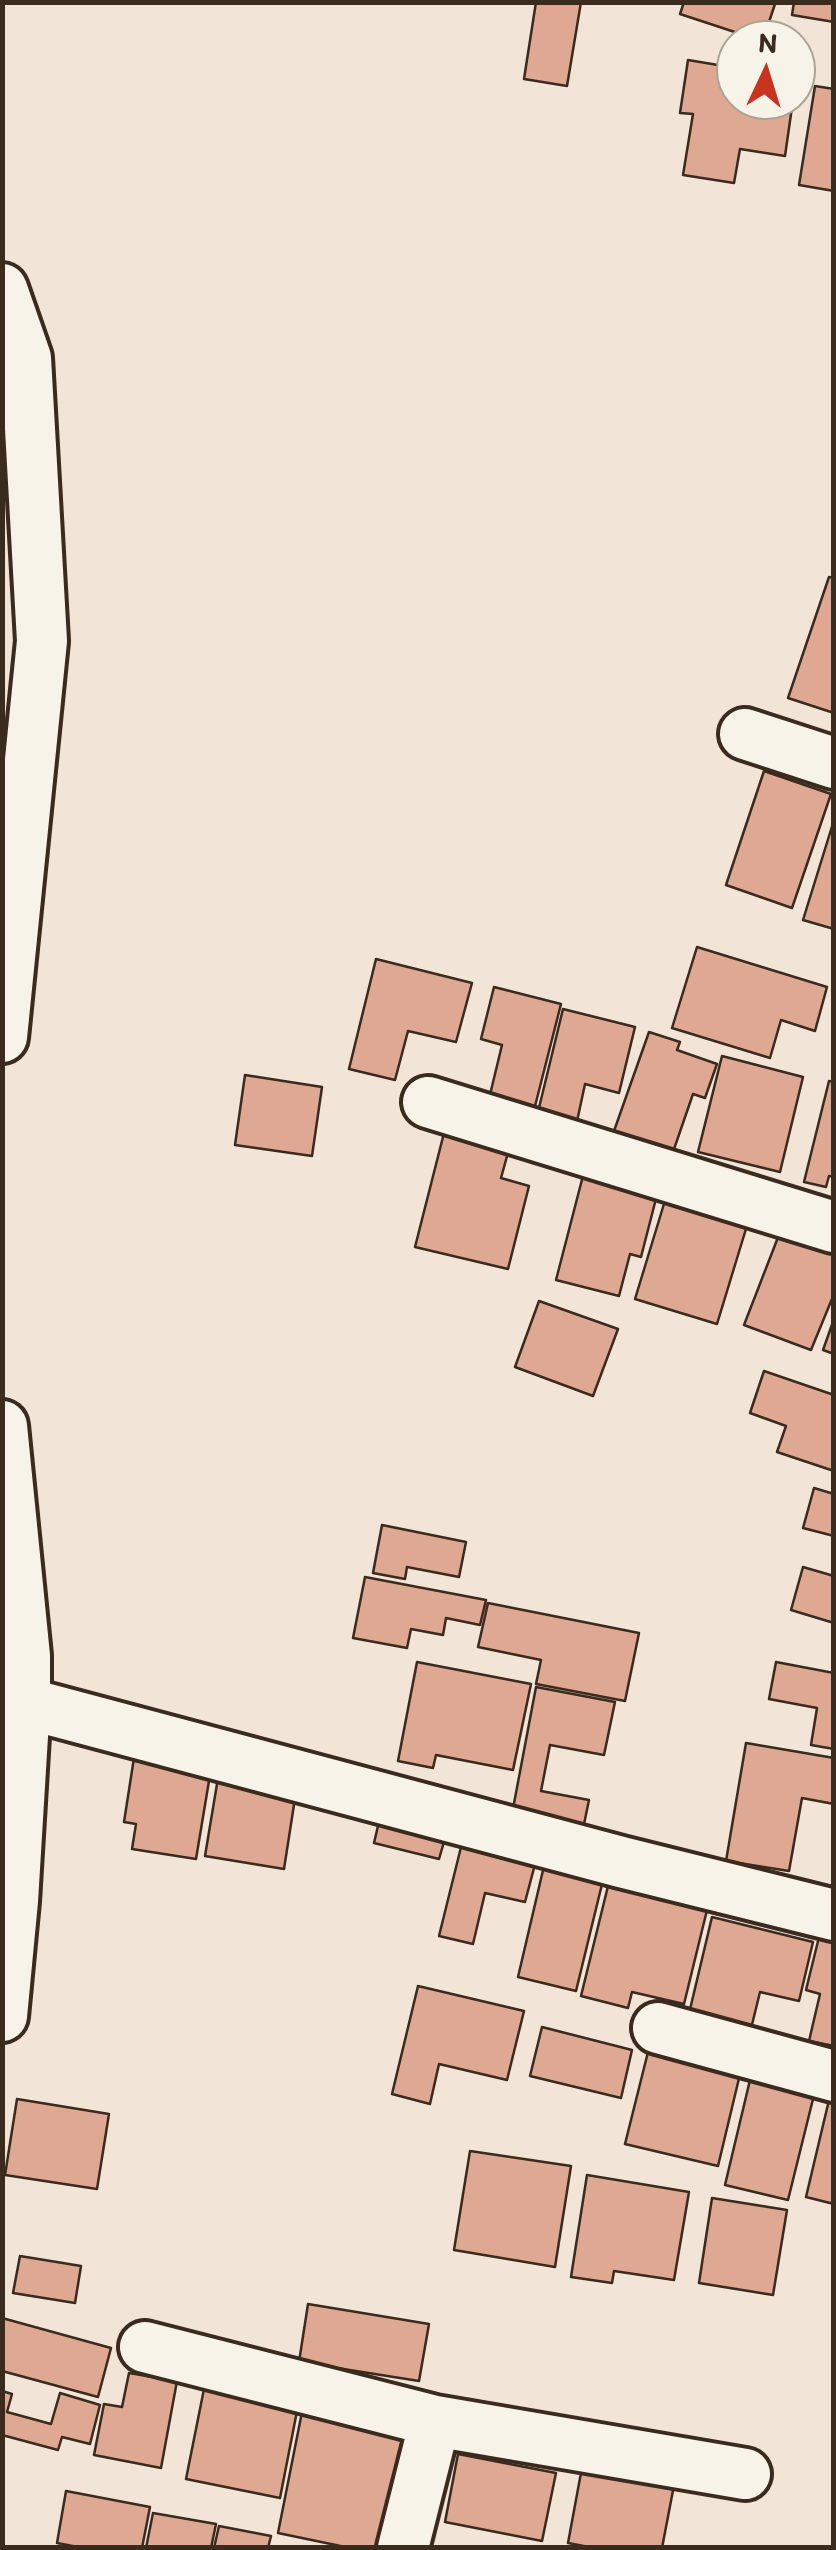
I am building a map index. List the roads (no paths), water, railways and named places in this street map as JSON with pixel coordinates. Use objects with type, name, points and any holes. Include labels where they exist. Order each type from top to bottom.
[{"type":"street","points":[[2,289],[26,358],[42,641],[2,1037]]},
{"type":"street","points":[[745,734],[834,764]]},
{"type":"street","points":[[428,1102],[834,1227]]},
{"type":"street","points":[[2,1426],[17,1670],[14,1902],[2,2016]]},
{"type":"street","points":[[17,1670],[621,1862],[834,1914]]},
{"type":"street","points":[[658,2028],[834,2076]]},
{"type":"street","points":[[146,2347],[435,2420],[745,2474]]},
{"type":"street","points":[[403,2548],[435,2420]]}]
